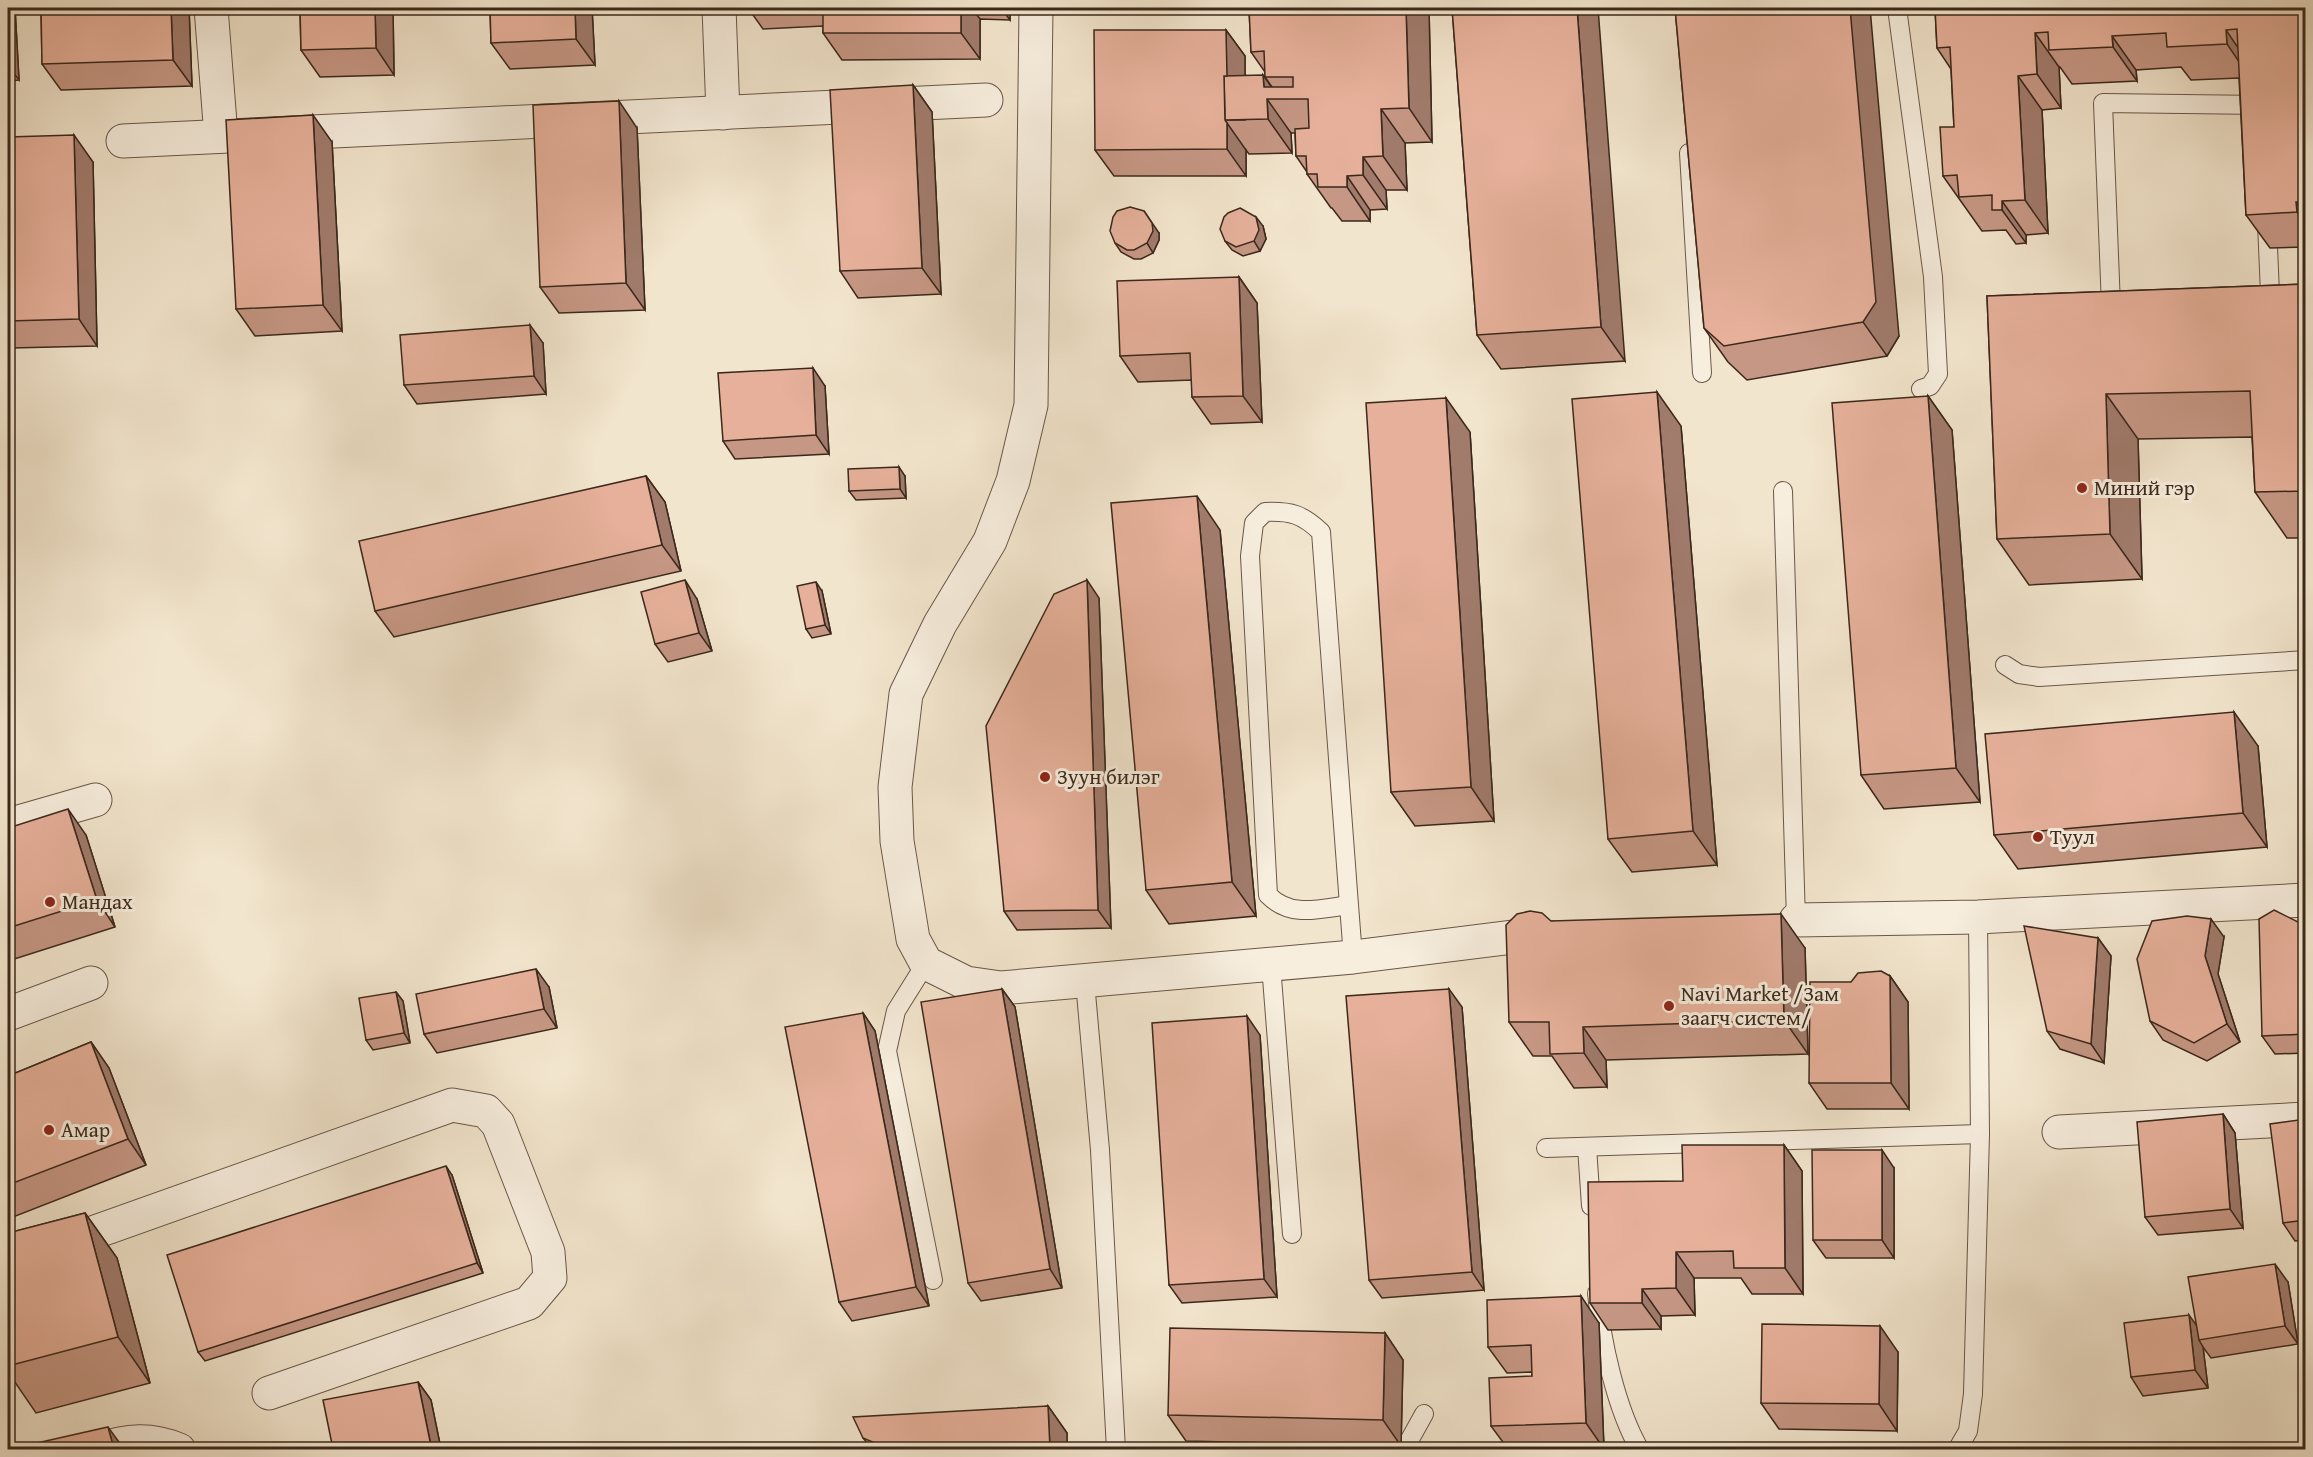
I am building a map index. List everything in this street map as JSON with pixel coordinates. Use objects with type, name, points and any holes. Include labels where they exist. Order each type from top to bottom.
[{"type":"street","points":[[211,8],[220,136]]},
{"type":"street","points":[[719,8],[723,113]]},
{"type":"street","points":[[1035,8],[1030,405],[1013,482],[990,541],[940,624],[906,694],[896,787],[897,841],[913,939],[926,963],[966,983],[1001,988],[1353,957],[1537,934]]},
{"type":"street","points":[[123,141],[986,100]]},
{"type":"street","points":[[8,825],[95,800]]},
{"type":"street","points":[[1796,920],[1978,917],[2306,900]]},
{"type":"street","points":[[8,1014],[91,983]]},
{"type":"street","points":[[8,1263],[452,1105],[486,1111],[498,1124],[548,1252],[550,1278],[529,1304],[269,1393]]},
{"type":"street","points":[[2059,1132],[2306,1119]]},
{"type":"street","points":[[98,1449],[123,1441],[161,1442],[179,1449]]},
{"type":"lane","points":[[1897,8],[1933,277],[1938,374],[1930,386],[1921,388]]},
{"type":"lane","points":[[2134,304],[2103,307],[2103,103],[2262,103],[2263,127]]},
{"type":"lane","points":[[1688,135],[1702,374]]},
{"type":"lane","points":[[2266,211],[2270,294]]},
{"type":"lane","points":[[2247,296],[2294,292]]},
{"type":"lane","points":[[1783,491],[1796,920]]},
{"type":"lane","points":[[1349,905],[1312,910],[1284,909],[1268,895],[1250,556],[1254,523],[1265,512],[1305,516],[1321,532],[1353,957]]},
{"type":"lane","points":[[2005,665],[2019,674],[2039,677],[2306,660]]},
{"type":"lane","points":[[1957,1449],[1968,1431],[1973,1394],[1980,1134],[1978,917]]},
{"type":"lane","points":[[926,963],[896,1011],[887,1051],[933,1280]]},
{"type":"lane","points":[[1271,965],[1292,1234]]},
{"type":"lane","points":[[1085,982],[1100,1150],[1116,1449]]},
{"type":"lane","points":[[1546,1148],[1980,1134]]},
{"type":"lane","points":[[1587,1147],[1593,1229]]},
{"type":"lane","points":[[1596,1276],[1599,1323],[1626,1427],[1640,1449]]},
{"type":"lane","points":[[1404,1449],[1424,1414]]},
{"type":"building","points":[[9,8],[12,71],[8,71]]},
{"type":"building","points":[[41,8],[171,8],[173,60],[42,64]]},
{"type":"building","points":[[300,8],[375,8],[376,48],[301,50]]},
{"type":"building","points":[[490,8],[575,8],[576,39],[491,43]]},
{"type":"building","points":[[823,8],[961,8],[961,33],[823,33]]},
{"type":"building","points":[[1249,8],[1406,8],[1409,108],[1381,109],[1383,156],[1363,157],[1363,175],[1347,176],[1347,187],[1318,187],[1317,174],[1307,174],[1306,156],[1296,156],[1295,129],[1309,128],[1308,99],[1267,99],[1268,119],[1225,120],[1224,76],[1263,75],[1264,87],[1293,87],[1293,77],[1265,77],[1264,51],[1251,52]]},
{"type":"building","points":[[1452,8],[1577,8],[1601,327],[1477,335]]},
{"type":"building","points":[[1675,8],[1850,8],[1876,302],[1863,322],[1724,346],[1704,328]]},
{"type":"building","points":[[1935,8],[2306,8],[2306,202],[2296,202],[2297,212],[2246,215],[2237,29],[2226,30],[2227,44],[2167,47],[2166,33],[2112,36],[2113,47],[2049,50],[2048,32],[2035,33],[2037,74],[2018,76],[2025,200],[2002,201],[2002,210],[1992,210],[1992,195],[1959,197],[1957,175],[1943,176],[1940,127],[1954,127],[1950,47],[1937,48]]},
{"type":"building","points":[[1094,30],[1226,30],[1227,76],[1224,76],[1227,149],[1095,150]]},
{"type":"building","points":[[913,85],[922,268],[840,271],[830,90]]},
{"type":"building","points":[[619,101],[626,283],[540,287],[533,105]]},
{"type":"building","points":[[313,115],[323,305],[236,309],[226,120]]},
{"type":"building","points":[[74,135],[79,319],[8,321],[8,137]]},
{"type":"building","points":[[1130,207],[1144,211],[1152,223],[1153,231],[1147,243],[1134,250],[1127,250],[1115,243],[1110,231],[1117,211]]},
{"type":"building","points":[[1240,208],[1256,217],[1259,230],[1254,241],[1236,247],[1225,241],[1220,229],[1224,217]]},
{"type":"building","points":[[1239,277],[1243,396],[1192,397],[1190,353],[1120,356],[1117,281]]},
{"type":"building","points":[[2306,284],[2306,491],[2255,492],[2250,391],[2106,394],[2110,534],[1997,539],[1987,296]]},
{"type":"building","points":[[530,325],[534,376],[404,385],[400,335]]},
{"type":"building","points":[[813,368],[816,435],[723,441],[718,373]]},
{"type":"building","points":[[1657,392],[1693,831],[1608,839],[1572,399]]},
{"type":"building","points":[[1928,396],[1956,768],[1861,775],[1832,403]]},
{"type":"building","points":[[1446,398],[1471,787],[1391,792],[1366,403]]},
{"type":"building","points":[[899,467],[900,489],[849,491],[848,469]]},
{"type":"building","points":[[646,476],[662,545],[375,611],[359,541]]},
{"type":"building","points":[[1197,496],[1232,882],[1146,890],[1111,503]]},
{"type":"building","points":[[685,580],[699,633],[655,644],[641,592]]},
{"type":"building","points":[[1087,580],[1098,910],[1004,911],[986,726],[1054,594]]},
{"type":"building","points":[[816,582],[825,625],[806,629],[797,586]]},
{"type":"building","points":[[2234,712],[2243,813],[1994,835],[1985,734]]},
{"type":"building","points":[[68,809],[97,900],[8,928],[8,828]]},
{"type":"building","points":[[2274,910],[2306,926],[2306,1034],[2262,1036],[2259,919]]},
{"type":"building","name":"Navi Market /Зам заагч систем/","points":[[1530,911],[1542,913],[1551,921],[1781,914],[1784,1020],[1583,1027],[1584,1053],[1550,1054],[1549,1022],[1509,1022],[1506,925],[1517,914]]},
{"type":"building","points":[[2187,916],[2211,919],[2205,956],[2227,1024],[2194,1043],[2150,1021],[2137,959],[2152,921]]},
{"type":"building","points":[[2024,926],[2098,938],[2091,1044],[2047,1031]]},
{"type":"building","points":[[536,969],[544,1009],[424,1034],[416,994]]},
{"type":"building","points":[[1881,971],[1890,976],[1891,1083],[1809,1083],[1810,982],[1851,982],[1858,973]]},
{"type":"building","points":[[1002,989],[1050,1269],[968,1283],[921,1002]]},
{"type":"building","points":[[1449,989],[1472,1272],[1369,1280],[1346,996]]},
{"type":"building","points":[[396,992],[404,1033],[366,1040],[359,998]]},
{"type":"building","points":[[863,1013],[916,1287],[839,1302],[785,1027]]},
{"type":"building","points":[[1247,1016],[1264,1279],[1169,1285],[1152,1023]]},
{"type":"building","points":[[91,1042],[128,1139],[8,1185],[8,1076]]},
{"type":"building","points":[[2223,1114],[2230,1209],[2145,1217],[2137,1122]]},
{"type":"building","points":[[2306,1119],[2306,1220],[2283,1223],[2270,1124]]},
{"type":"building","points":[[1682,1145],[1784,1145],[1785,1268],[1734,1268],[1733,1251],[1676,1252],[1676,1288],[1642,1289],[1642,1303],[1590,1303],[1588,1182],[1683,1181]]},
{"type":"building","points":[[1812,1150],[1882,1150],[1882,1240],[1813,1240]]},
{"type":"building","points":[[446,1166],[477,1263],[198,1352],[167,1255]]},
{"type":"building","points":[[85,1213],[118,1337],[8,1366],[8,1233]]},
{"type":"building","points":[[2275,1264],[2285,1326],[2199,1340],[2188,1277]]},
{"type":"building","points":[[1581,1296],[1586,1423],[1491,1426],[1489,1378],[1532,1376],[1531,1345],[1488,1347],[1487,1300]]},
{"type":"building","points":[[2189,1315],[2195,1370],[2131,1377],[2124,1323]]},
{"type":"building","points":[[1762,1324],[1880,1326],[1879,1404],[1761,1403]]},
{"type":"building","points":[[1170,1328],[1385,1333],[1383,1420],[1168,1415]]},
{"type":"building","points":[[418,1382],[431,1446],[413,1449],[333,1449],[323,1400]]},
{"type":"building","points":[[1048,1406],[1050,1449],[889,1449],[863,1438],[853,1417]]},
{"type":"building","points":[[108,1427],[114,1449],[20,1449],[19,1447]]},
{"type":"place","name":"Миний гэр","points":[[2082,488]]},
{"type":"place","name":"Зуун билэг","points":[[1045,777]]},
{"type":"place","name":"Туул","points":[[2038,837]]},
{"type":"place","name":"Мандах","points":[[50,902]]},
{"type":"place","name":"Navi Market /Зам заагч систем/","points":[[1669,1006]]},
{"type":"place","name":"Амар","points":[[49,1130]]}]
